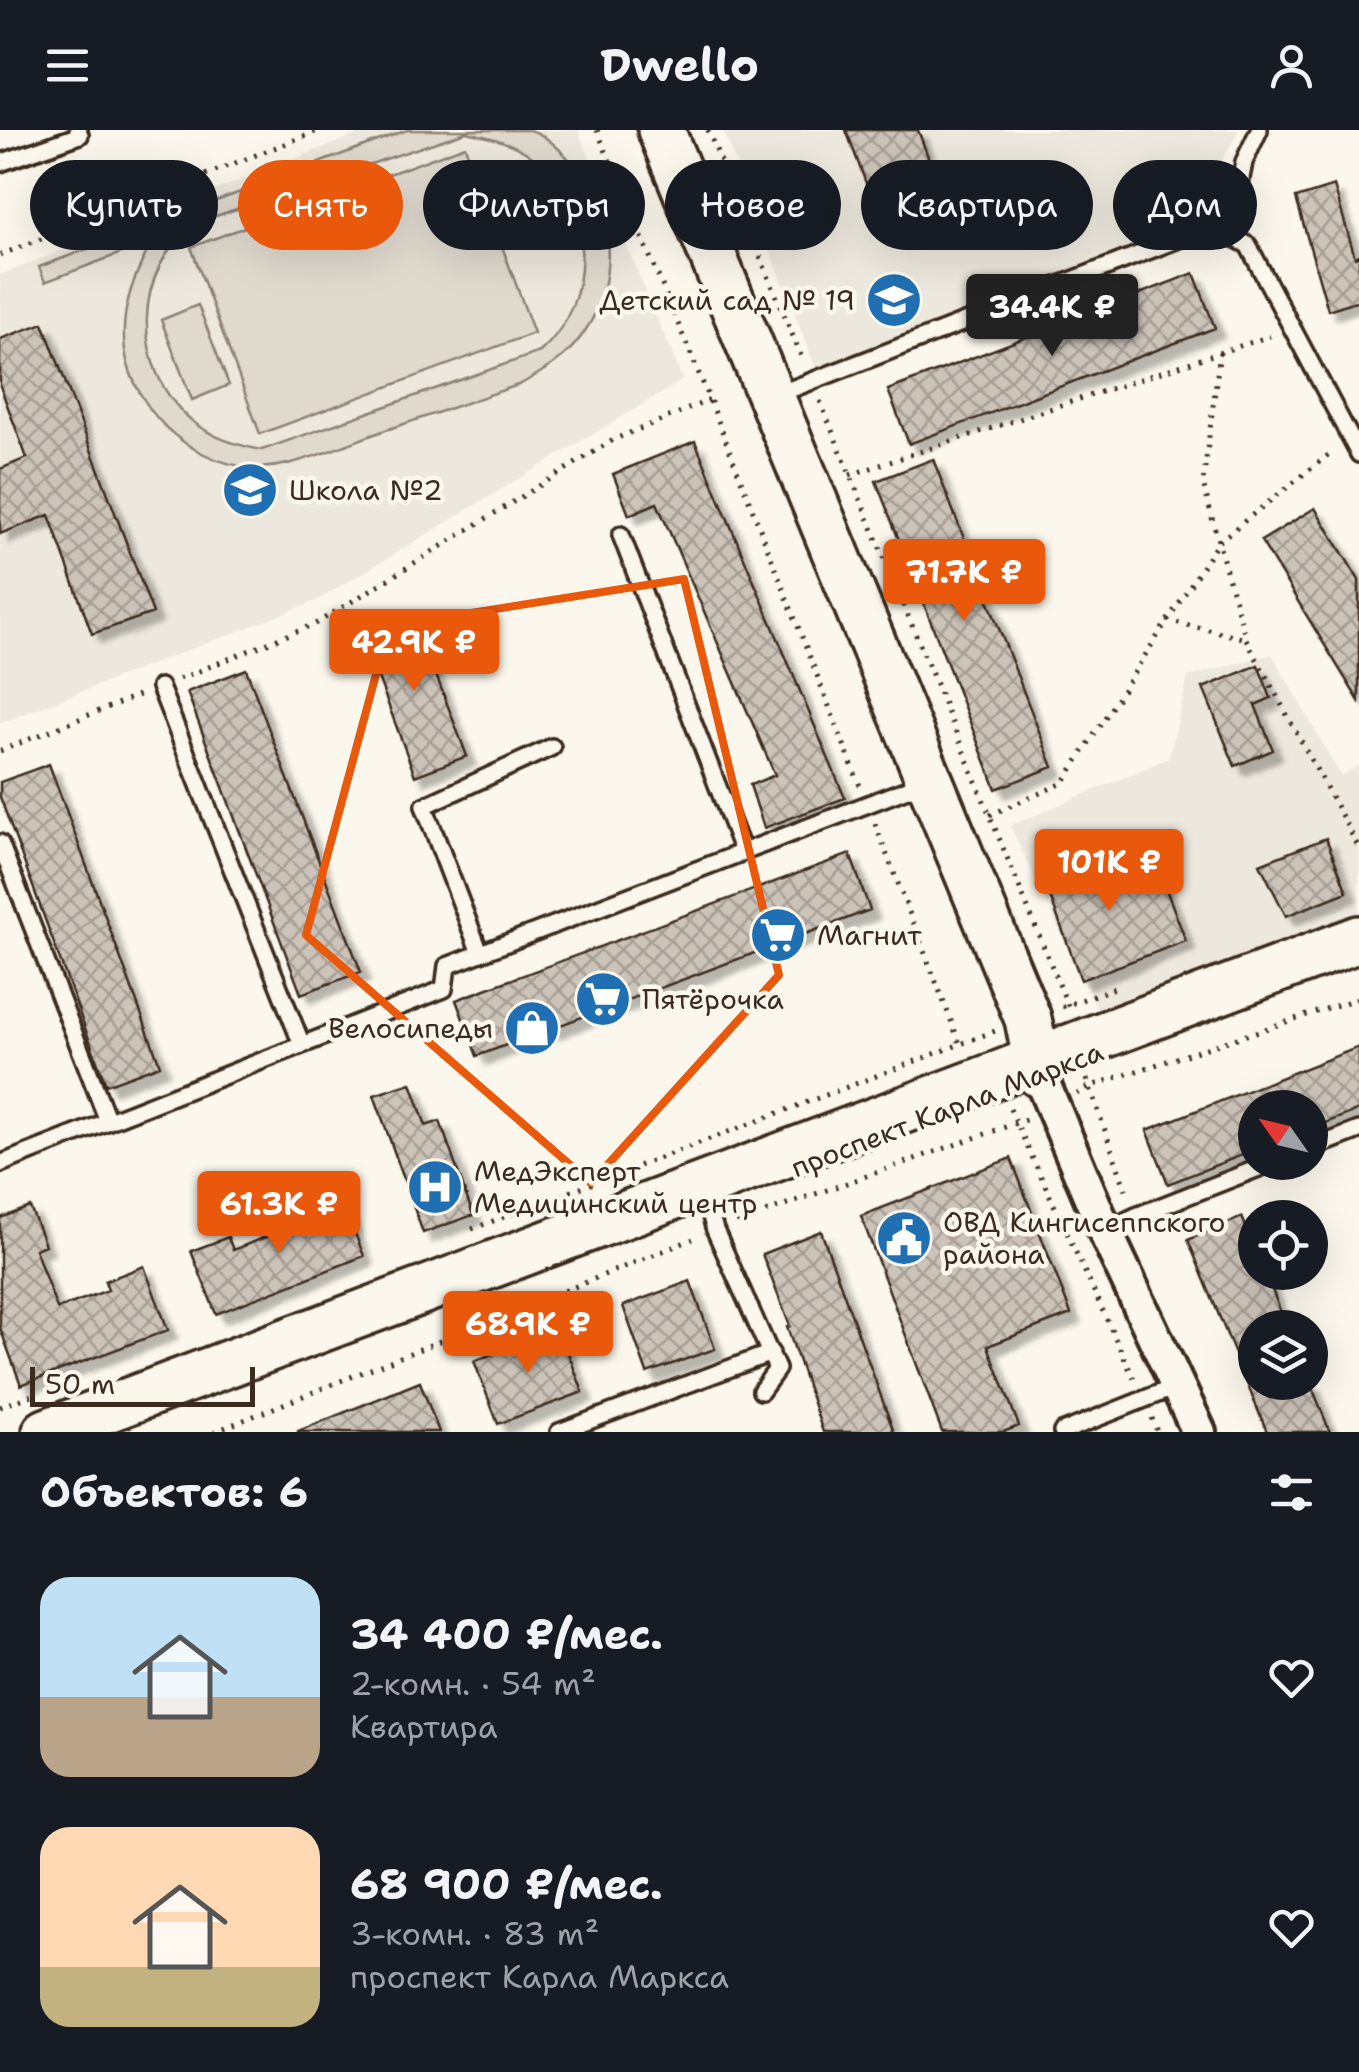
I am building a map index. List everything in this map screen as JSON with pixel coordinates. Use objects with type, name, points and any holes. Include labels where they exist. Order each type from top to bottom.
[{"type":"main road","points":[[662,130],[1028,1019],[1018,1081]]},
{"type":"main road","points":[[46,1432],[1018,1081],[1359,940]]},
{"type":"main road","name":"проспект Карла Маркса","points":[[85,1432],[711,1215],[1018,1081],[1359,954]]},
{"type":"street","points":[[1018,1081],[1105,1231],[1200,1432]]},
{"type":"lane","points":[[0,163],[80,135],[78,130]]},
{"type":"lane","points":[[1245,160],[1259,130]]},
{"type":"lane","points":[[771,397],[1150,250]]},
{"type":"lane","points":[[1251,250],[1354,434],[1359,454]]},
{"type":"lane","points":[[621,535],[742,852]]},
{"type":"lane","points":[[160,687],[302,1045]]},
{"type":"lane","points":[[480,953],[424,806],[552,747]]},
{"type":"lane","points":[[0,1164],[444,989],[447,966],[930,780]]},
{"type":"lane","points":[[0,843],[108,1122]]},
{"type":"lane","points":[[1328,1142],[1356,1131],[1359,1150]]},
{"type":"lane","points":[[1105,1231],[1238,1176]]},
{"type":"lane","points":[[711,1215],[777,1369],[762,1392]]},
{"type":"lane","points":[[559,1432],[771,1353]]},
{"type":"lane","points":[[1062,1432],[1180,1385]]},
{"type":"path","points":[[0,255],[320,130]]},
{"type":"path","points":[[597,130],[710,400],[960,1044]]},
{"type":"path","points":[[850,475],[1292,328]]},
{"type":"path","points":[[1220,352],[1203,483],[1218,542],[1246,639],[1359,848]]},
{"type":"path","points":[[0,751],[318,623],[615,439],[710,400]]},
{"type":"path","points":[[990,815],[1063,783],[1218,542],[1354,434]]},
{"type":"path","points":[[1168,620],[1246,639]]},
{"type":"path","points":[[214,1432],[1018,1081],[1088,1087],[1359,998]]},
{"type":"path","points":[[1018,1081],[1157,1432]]},
{"type":"highlighted area","points":[[684,579],[779,975],[591,1183],[306,935],[389,626]]},
{"type":"shaded area","name":"Школа №2","points":[[368,130],[578,130],[591,160],[423,160],[423,250],[628,250],[683,380],[316,601],[0,723],[0,275],[63,250],[218,250],[218,189],[238,181],[238,250],[403,250],[403,160],[292,160]]},
{"type":"shaded area","points":[[407,130],[529,130],[569,160],[535,160],[508,144],[466,132],[383,160],[326,160]]},
{"type":"shaded area","points":[[723,130],[1239,130],[1222,160],[1113,160],[1113,250],[1130,250],[817,371],[770,250],[841,250],[841,160],[735,160]]},
{"type":"shaded area","points":[[465,146],[470,160],[427,160]]},
{"type":"shaded area","points":[[423,161],[423,250],[503,250],[534,333],[260,434],[192,250],[218,250],[218,237],[238,230],[238,250],[403,250],[403,169]]},
{"type":"shaded area","points":[[238,193],[238,209],[218,215],[218,200]]},
{"type":"shaded area","points":[[85,250],[129,250],[45,282],[39,267]]},
{"type":"shaded area","points":[[148,250],[170,250],[151,291],[147,319],[149,347],[157,374],[171,399],[207,432],[262,450],[540,352],[559,330],[572,306],[580,279],[581,250],[607,250],[603,290],[596,311],[579,340],[548,368],[521,384],[312,457],[266,467],[223,462],[202,453],[167,428],[140,393],[131,373],[124,334],[129,296]]},
{"type":"shaded area","points":[[198,305],[229,385],[192,400],[161,320]]},
{"type":"shaded area","points":[[1272,654],[1341,776],[1359,765],[1359,915],[1101,1017],[1010,826],[1169,758],[1188,677]]},
{"type":"building","points":[[846,130],[918,130],[929,160],[861,160],[861,170]]},
{"type":"building","points":[[1334,186],[1355,257],[1359,255],[1359,300],[1328,310],[1296,198]]},
{"type":"building","points":[[1194,273],[1215,328],[909,444],[888,390]]},
{"type":"building","points":[[43,323],[153,613],[92,634],[49,515],[0,534],[0,469],[27,458],[0,386],[0,339]]},
{"type":"building","points":[[695,441],[845,798],[764,828],[750,785],[775,775],[657,503],[629,515],[613,474]]},
{"type":"building","points":[[933,459],[1053,767],[996,789],[876,481]]},
{"type":"building","points":[[1315,508],[1359,580],[1359,701],[1261,541]]},
{"type":"building","points":[[412,612],[467,756],[415,776],[361,632]]},
{"type":"building","points":[[1258,665],[1271,698],[1255,705],[1273,750],[1235,766],[1203,688]]},
{"type":"building","points":[[246,669],[361,972],[301,994],[187,692]]},
{"type":"building","points":[[49,764],[160,1065],[106,1085],[0,797],[0,782]]},
{"type":"building","points":[[1326,838],[1347,892],[1286,916],[1260,864]]},
{"type":"building","points":[[1091,847],[1107,890],[1159,871],[1186,941],[1081,980],[1039,867]]},
{"type":"building","points":[[850,854],[870,910],[477,1056],[456,1000]]},
{"type":"building","points":[[1359,1047],[1359,1110],[1328,1122],[1328,1090],[1249,1090]]},
{"type":"building","name":"МедЭксперт Медицинский центр","points":[[411,1083],[426,1126],[440,1121],[473,1215],[423,1233],[374,1095]]},
{"type":"building","points":[[1238,1094],[1238,1157],[1168,1184],[1147,1130]]},
{"type":"building","points":[[1011,1158],[1071,1314],[988,1346],[1019,1426],[1003,1432],[942,1432],[861,1216]]},
{"type":"building","points":[[339,1193],[364,1256],[216,1314],[191,1251],[228,1237],[233,1250],[308,1220],[303,1207]]},
{"type":"building","points":[[30,1207],[45,1245],[35,1249],[57,1309],[108,1290],[105,1281],[144,1266],[168,1330],[21,1385],[0,1328],[0,1218]]},
{"type":"building","points":[[1238,1219],[1238,1290],[1272,1290],[1280,1310],[1238,1310],[1238,1362],[1188,1240]]},
{"type":"building","points":[[821,1231],[894,1432],[823,1432],[787,1327],[790,1326],[762,1254]]},
{"type":"building","points":[[690,1281],[715,1349],[647,1373],[623,1306]]},
{"type":"building","points":[[559,1329],[583,1392],[498,1424],[474,1361]]},
{"type":"building","points":[[420,1382],[439,1432],[298,1432],[298,1431]]},
{"type":"building","points":[[1254,1400],[1317,1400],[1330,1432],[1267,1432]]},
{"type":"place","name":"Детский сад № 19","points":[[894,300]]},
{"type":"place","name":"Школа №2","points":[[250,490]]},
{"type":"place","name":"Магнит","points":[[778,935]]},
{"type":"place","name":"Пятёрочка","points":[[603,999]]},
{"type":"place","name":"Велосипеды","points":[[532,1028]]},
{"type":"place","name":"МедЭксперт Медицинский центр","points":[[435,1187]]},
{"type":"place","name":"ОВД Кингисеппского района","points":[[904,1238]]}]
